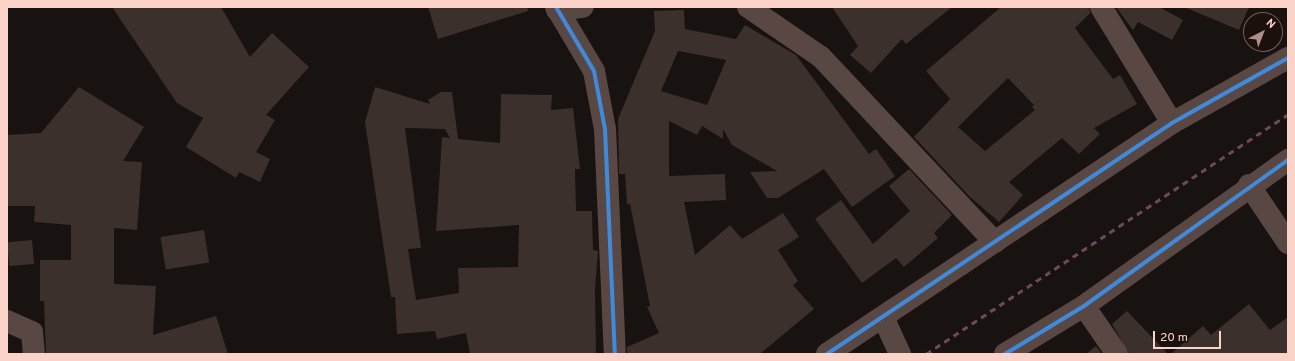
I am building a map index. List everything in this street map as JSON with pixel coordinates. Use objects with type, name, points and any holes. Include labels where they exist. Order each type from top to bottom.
[{"type":"street","points":[[583,7],[557,9],[594,71],[605,129],[615,354]]},
{"type":"street","points":[[748,7],[821,57],[994,242]]},
{"type":"street","points":[[1101,7],[1172,123]]},
{"type":"street","points":[[827,354],[1172,123],[1288,58]]},
{"type":"street","points":[[1005,354],[1084,306],[1249,185],[1288,160]]},
{"type":"street","points":[[1249,185],[1288,243]]},
{"type":"street","points":[[1084,306],[1117,354]]},
{"type":"street","points":[[883,317],[900,354]]},
{"type":"street","points":[[7,321],[32,332],[34,354]]},
{"type":"building","points":[[112,7],[221,7],[250,57],[272,33],[309,67],[266,115],[275,120],[256,152],[270,159],[260,182],[239,172],[236,178],[186,147],[203,118],[177,103]]},
{"type":"building","points":[[428,7],[527,7],[528,11],[438,39]]},
{"type":"building","points":[[832,7],[952,7],[906,44],[902,39],[871,73],[850,55],[858,46]]},
{"type":"building","points":[[1001,7],[1089,7],[1090,13],[1075,28],[1113,79],[1120,75],[1137,104],[1094,128],[1100,134],[1079,154],[1062,138],[1009,182],[1023,195],[999,222],[970,197],[914,137],[950,99],[926,71]],"holes":[[[1008,78],[1034,105],[1032,107],[1035,110],[985,151],[958,127]]]},
{"type":"building","points":[[1116,7],[1159,7],[1183,20],[1172,40],[1138,22],[1133,30]]},
{"type":"building","points":[[1184,7],[1249,7],[1247,12],[1243,12],[1243,21],[1239,30]]},
{"type":"building","points":[[684,10],[685,29],[736,39],[745,25],[796,55],[869,154],[876,149],[895,176],[852,207],[824,169],[778,198],[767,198],[750,172],[777,171],[732,145],[723,129],[723,139],[702,126],[697,135],[669,121],[669,176],[725,174],[726,200],[684,202],[695,255],[730,225],[742,239],[783,213],[799,237],[778,250],[798,281],[793,285],[814,309],[760,354],[627,354],[627,347],[659,333],[647,307],[650,306],[630,204],[627,204],[625,174],[619,174],[618,119],[655,31],[654,11]],"holes":[[[678,51],[726,60],[707,105],[661,91]]]},
{"type":"building","points":[[79,87],[144,127],[123,161],[142,162],[137,230],[114,228],[114,284],[156,286],[153,335],[216,316],[228,354],[46,354],[44,301],[40,301],[40,260],[71,260],[71,225],[34,222],[35,206],[7,206],[7,135],[41,133]]},
{"type":"building","points":[[375,87],[430,104],[428,100],[441,92],[452,92],[458,139],[500,143],[501,94],[552,95],[551,110],[573,108],[580,169],[575,169],[576,211],[592,211],[593,250],[598,251],[595,290],[596,354],[470,354],[466,333],[437,339],[435,331],[397,334],[395,297],[391,297],[365,122]],"holes":[[[405,128],[445,129],[450,138],[442,137],[436,231],[519,225],[518,267],[458,268],[459,293],[416,300],[408,249],[421,248]]]},
{"type":"building","points":[[909,169],[952,215],[934,233],[938,238],[904,267],[896,258],[862,283],[815,219],[841,200],[873,244],[910,211],[889,186]]},
{"type":"building","points":[[204,230],[209,263],[166,269],[161,237]]},
{"type":"building","points":[[32,240],[34,264],[9,266],[7,242]]},
{"type":"building","points":[[1249,304],[1270,330],[1288,317],[1288,354],[1171,354],[1203,326],[1211,335]]},
{"type":"building","points":[[1127,311],[1168,354],[1129,354],[1112,324]]},
{"type":"building","points":[[1096,346],[1102,354],[1086,354]]},
{"type":"railway","points":[[926,354],[1288,114]]},
{"type":"cycle path","points":[[556,7],[594,71],[605,129],[615,354]]},
{"type":"cycle path","points":[[827,354],[1172,123],[1288,58]]},
{"type":"cycle path","points":[[1005,354],[1084,306],[1288,160]]}]
